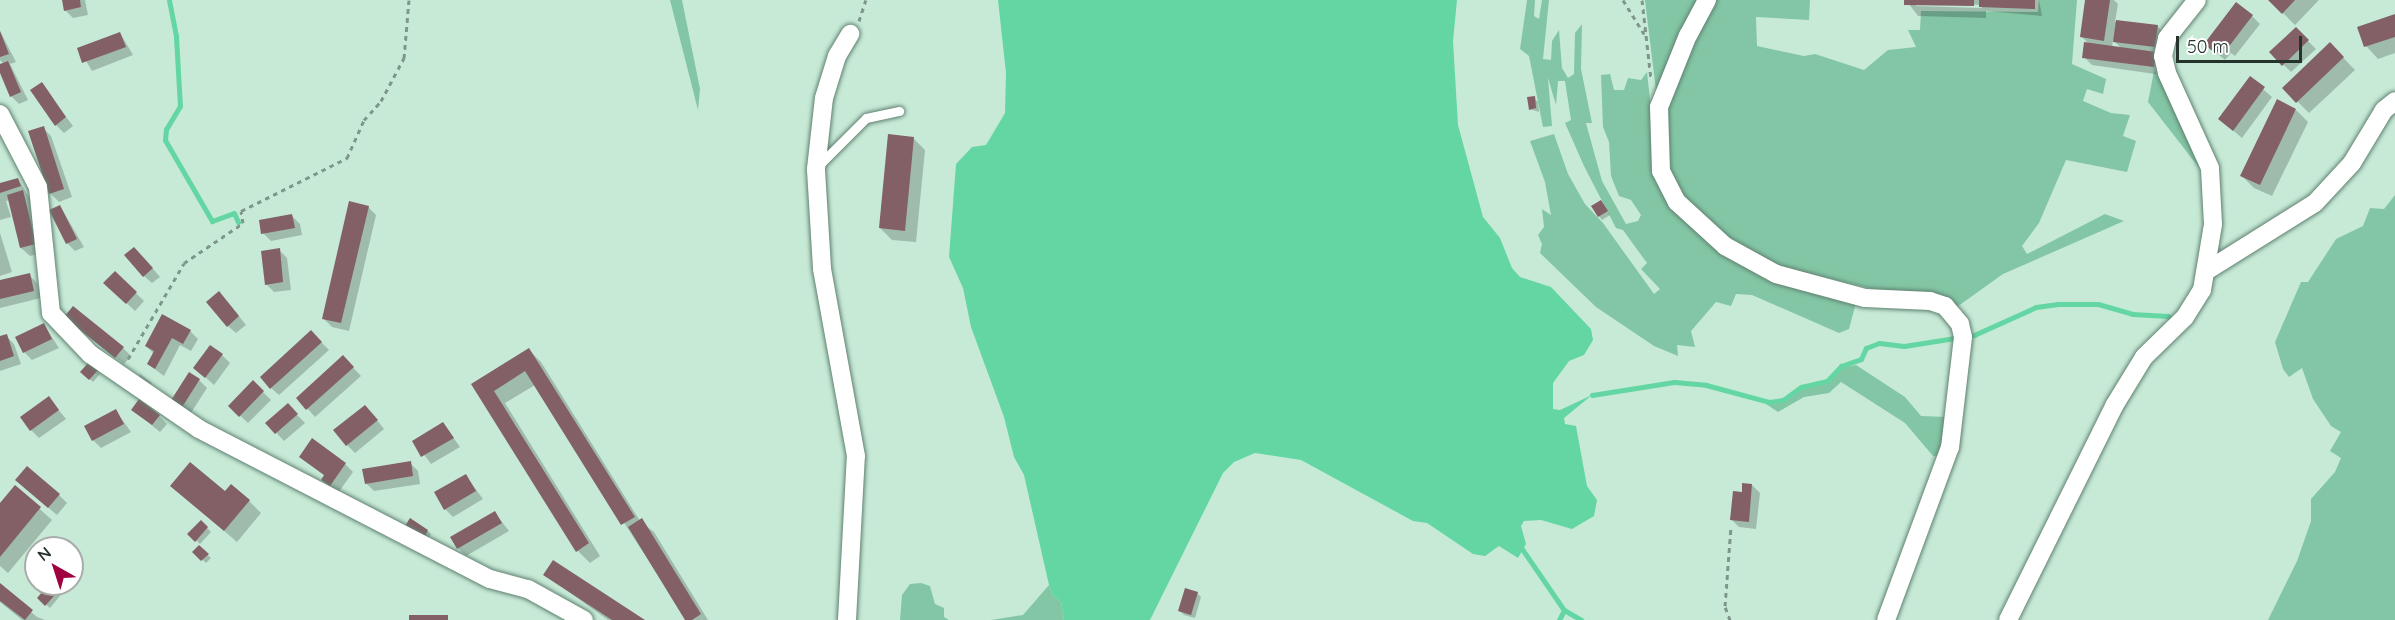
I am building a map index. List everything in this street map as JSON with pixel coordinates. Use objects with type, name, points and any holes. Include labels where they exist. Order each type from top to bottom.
[{"type":"street","points":[[1707,0],[1688,35],[1659,107],[1661,171],[1677,202],[1725,246],[1776,274],[1865,298],[1930,301],[1945,306],[1960,324],[1963,337],[1950,447],[1886,620]]},
{"type":"street","points":[[2008,620],[2114,406],[2144,357],[2194,304],[2208,270],[2213,224],[2210,168],[2167,73],[2163,56],[2167,38],[2197,0]]},
{"type":"street","points":[[847,620],[856,456],[822,268],[816,169],[824,98],[837,56],[850,34]]},
{"type":"street","points":[[2208,270],[2315,203],[2352,163],[2384,110],[2395,101]]},
{"type":"street","points":[[0,114],[38,187],[51,314],[67,333],[120,377],[218,439],[490,579],[528,589],[584,620]]},
{"type":"lane","points":[[816,169],[866,118],[899,111]]},
{"type":"path","points":[[120,377],[184,263],[243,224],[241,211],[347,158],[364,120],[381,101],[404,58],[409,0]]},
{"type":"path","points":[[850,34],[863,13],[866,0]]},
{"type":"path","points":[[1623,0],[1646,37]]},
{"type":"path","points":[[1642,0],[1653,88]]},
{"type":"path","points":[[1730,620],[1725,606],[1731,526]]},
{"type":"shaded area","points":[[670,0],[682,0],[700,89],[698,110]]},
{"type":"shaded area","points":[[998,0],[1457,0],[1453,41],[1458,125],[1483,217],[1500,238],[1512,268],[1520,277],[1551,287],[1591,329],[1593,340],[1584,355],[1569,361],[1553,383],[1553,409],[1560,410],[1592,395],[1564,418],[1565,424],[1576,426],[1587,486],[1597,500],[1594,516],[1572,529],[1541,520],[1524,521],[1521,526],[1526,544],[1518,558],[1499,546],[1485,556],[1473,554],[1427,523],[1413,521],[1301,460],[1255,453],[1234,462],[1223,473],[1150,620],[1064,620],[1061,602],[1053,596],[1049,585],[1024,475],[1014,457],[1004,417],[971,327],[963,288],[949,257],[956,164],[972,147],[986,145],[1005,113],[1006,73]]},
{"type":"shaded area","points":[[1527,0],[1535,0],[1534,16],[1539,19],[1542,0],[1549,0],[1543,59],[1551,60],[1552,41],[1559,30],[1562,68],[1568,78],[1574,74],[1575,33],[1582,24],[1581,69],[1592,123],[1586,123],[1602,181],[1626,224],[1638,221],[1641,215],[1631,200],[1619,196],[1611,176],[1609,142],[1603,127],[1601,75],[1610,74],[1614,90],[1624,90],[1628,78],[1641,80],[1647,72],[1657,163],[1710,238],[1857,299],[1849,329],[1839,333],[1752,295],[1736,294],[1731,306],[1716,302],[1691,331],[1695,347],[1677,345],[1678,356],[1654,346],[1596,307],[1540,253],[1542,244],[1538,235],[1544,227],[1542,209],[1551,215],[1545,182],[1530,141],[1554,134],[1568,174],[1585,204],[1603,223],[1654,294],[1660,289],[1641,269],[1647,263],[1623,230],[1616,228],[1584,166],[1565,123],[1571,120],[1565,81],[1558,81],[1556,105],[1548,78],[1552,126],[1543,127],[1529,56],[1520,49]]},
{"type":"shaded area","points":[[1645,0],[1700,0],[1657,98],[1652,58]]},
{"type":"shaded area","points":[[1711,0],[1810,0],[1809,20],[1756,17],[1757,46],[1804,56],[1815,54],[1864,70],[1888,50],[1916,47],[1908,30],[1920,30],[1921,11],[2038,12],[2039,0],[2077,0],[2072,64],[2106,79],[2103,94],[2087,89],[2083,101],[2111,113],[2130,115],[2123,136],[2136,141],[2127,172],[2066,160],[2039,223],[2022,246],[2027,254],[2105,214],[2124,221],[2003,274],[1954,309],[1787,268],[1733,246],[1677,190],[1665,157],[1669,95]]},
{"type":"shaded area","points":[[2154,71],[2165,85],[2204,174],[2148,102]]},
{"type":"shaded area","points":[[2395,195],[2395,620],[2268,620],[2297,561],[2311,521],[2311,499],[2335,472],[2341,458],[2330,451],[2341,432],[2331,426],[2313,399],[2302,368],[2289,377],[2283,369],[2275,342],[2301,282],[2308,282],[2336,239],[2363,226],[2370,208],[2384,209]]},
{"type":"shaded area","points":[[1856,365],[1905,397],[1921,416],[1946,417],[1940,456],[1933,456],[1905,423],[1841,382],[1829,393],[1804,397],[1778,412],[1766,404],[1782,403],[1801,390],[1828,382],[1841,368]]},
{"type":"shaded area","points":[[921,583],[930,586],[935,604],[944,608],[944,617],[949,620],[900,620],[902,595],[910,584]]},
{"type":"shaded area","points":[[1049,585],[1053,596],[1061,602],[1064,620],[991,620],[1023,615]]},
{"type":"building","points":[[62,0],[80,0],[81,7],[64,11]]},
{"type":"building","points":[[1904,0],[1974,0],[1974,6],[1904,5]]},
{"type":"building","points":[[1979,0],[2035,0],[2035,9],[1979,7]]},
{"type":"building","points":[[2085,0],[2110,0],[2104,41],[2080,37]]},
{"type":"building","points":[[2268,0],[2295,0],[2282,14]]},
{"type":"building","points":[[2236,2],[2253,15],[2227,49],[2222,46],[2216,54],[2204,44]]},
{"type":"building","points":[[2395,14],[2395,37],[2364,47],[2357,27]]},
{"type":"building","points":[[2116,20],[2158,25],[2155,47],[2113,42]]},
{"type":"building","points":[[2296,27],[2309,40],[2282,66],[2269,52]]},
{"type":"building","points":[[0,31],[9,54],[0,57]]},
{"type":"building","points":[[120,32],[126,47],[82,63],[77,48]]},
{"type":"building","points":[[2084,42],[2156,52],[2154,67],[2082,58]]},
{"type":"building","points":[[2330,42],[2344,57],[2296,103],[2282,88]]},
{"type":"building","points":[[8,61],[21,92],[10,97],[0,73],[0,64]]},
{"type":"building","points":[[2250,76],[2265,87],[2233,131],[2218,119]]},
{"type":"building","points":[[42,82],[66,117],[55,126],[30,90]]},
{"type":"building","points":[[1535,96],[1536,108],[1529,110],[1527,97]]},
{"type":"building","points":[[2277,99],[2296,109],[2260,185],[2240,176]]},
{"type":"building","points":[[44,126],[64,189],[49,194],[28,131]]},
{"type":"building","points":[[888,134],[914,137],[905,231],[879,228]]},
{"type":"building","points":[[18,178],[21,186],[0,193],[0,183]]},
{"type":"building","points":[[23,190],[36,244],[20,248],[7,195]]},
{"type":"building","points":[[1601,200],[1608,211],[1598,217],[1591,206]]},
{"type":"building","points":[[349,201],[369,206],[341,323],[322,319]]},
{"type":"building","points":[[60,205],[77,239],[66,244],[49,210]]},
{"type":"building","points":[[292,214],[295,228],[261,234],[259,220]]},
{"type":"building","points":[[134,247],[153,268],[143,277],[124,255]]},
{"type":"building","points":[[280,248],[283,282],[265,285],[261,251]]},
{"type":"building","points":[[115,271],[137,292],[126,304],[103,283]]},
{"type":"building","points":[[30,273],[34,291],[0,299],[0,280]]},
{"type":"building","points":[[219,291],[239,316],[227,327],[206,302]]},
{"type":"building","points":[[73,306],[124,347],[115,358],[64,317]]},
{"type":"building","points":[[162,314],[191,330],[183,344],[172,338],[155,369],[147,364],[154,351],[145,346]]},
{"type":"building","points":[[44,323],[52,339],[23,353],[15,337]]},
{"type":"building","points":[[311,330],[322,342],[270,389],[260,377]]},
{"type":"building","points":[[7,334],[14,356],[0,361],[0,336]]},
{"type":"building","points":[[210,345],[223,354],[205,378],[193,368]]},
{"type":"building","points":[[529,348],[635,517],[621,525],[525,371],[494,391],[589,543],[576,552],[471,384]]},
{"type":"building","points":[[343,355],[354,367],[306,410],[296,398]]},
{"type":"building","points":[[89,362],[98,370],[89,380],[80,372]]},
{"type":"building","points":[[189,372],[200,379],[179,412],[168,405]]},
{"type":"building","points":[[253,380],[264,391],[239,417],[228,406]]},
{"type":"building","points":[[49,396],[59,410],[30,431],[20,417]]},
{"type":"building","points":[[139,399],[160,415],[152,425],[131,410]]},
{"type":"building","points":[[288,403],[298,414],[275,434],[265,423]]},
{"type":"building","points":[[365,405],[378,420],[346,446],[333,430]]},
{"type":"building","points":[[116,409],[124,424],[92,441],[84,426]]},
{"type":"building","points":[[443,422],[454,438],[421,457],[412,441]]},
{"type":"building","points":[[312,438],[346,463],[330,486],[321,480],[324,475],[299,457]]},
{"type":"building","points":[[411,461],[413,476],[365,484],[362,469]]},
{"type":"building","points":[[190,462],[225,491],[231,484],[250,500],[224,531],[170,486]]},
{"type":"building","points":[[27,466],[60,494],[48,508],[15,480]]},
{"type":"building","points":[[466,474],[476,491],[444,510],[434,492]]},
{"type":"building","points":[[1742,483],[1752,484],[1749,522],[1730,520],[1733,491],[1742,492]]},
{"type":"building","points":[[15,485],[41,507],[0,557],[0,503]]},
{"type":"building","points":[[495,511],[502,523],[457,549],[450,537]]},
{"type":"building","points":[[410,518],[428,530],[424,538],[405,526]]},
{"type":"building","points":[[642,518],[701,614],[692,620],[685,620],[628,527]]},
{"type":"building","points":[[201,520],[208,527],[195,542],[187,534]]},
{"type":"building","points":[[199,545],[209,554],[201,561],[192,552]]},
{"type":"building","points":[[553,560],[645,620],[612,620],[543,575]]},
{"type":"building","points":[[0,583],[33,610],[25,620],[0,601]]},
{"type":"building","points":[[1185,588],[1198,592],[1191,615],[1178,611]]},
{"type":"building","points":[[39,596],[54,596],[45,606],[37,598]]},
{"type":"building","points":[[409,615],[448,615],[448,620],[409,620]]},
{"type":"waterway","points":[[169,0],[176,37],[180,106],[166,129],[165,140],[212,221],[234,213],[238,222]]},
{"type":"waterway","points":[[1592,395],[1674,382],[1706,385],[1769,402],[1783,400],[1801,387],[1827,381],[1841,366],[1861,359],[1866,348],[1879,343],[1904,346],[1974,335],[2036,307],[2058,304],[2098,304],[2132,314],[2168,316],[2174,320]]},
{"type":"waterway","points":[[1522,549],[1564,610],[1581,620]]},
{"type":"waterway","points":[[1559,620],[1564,610]]}]
